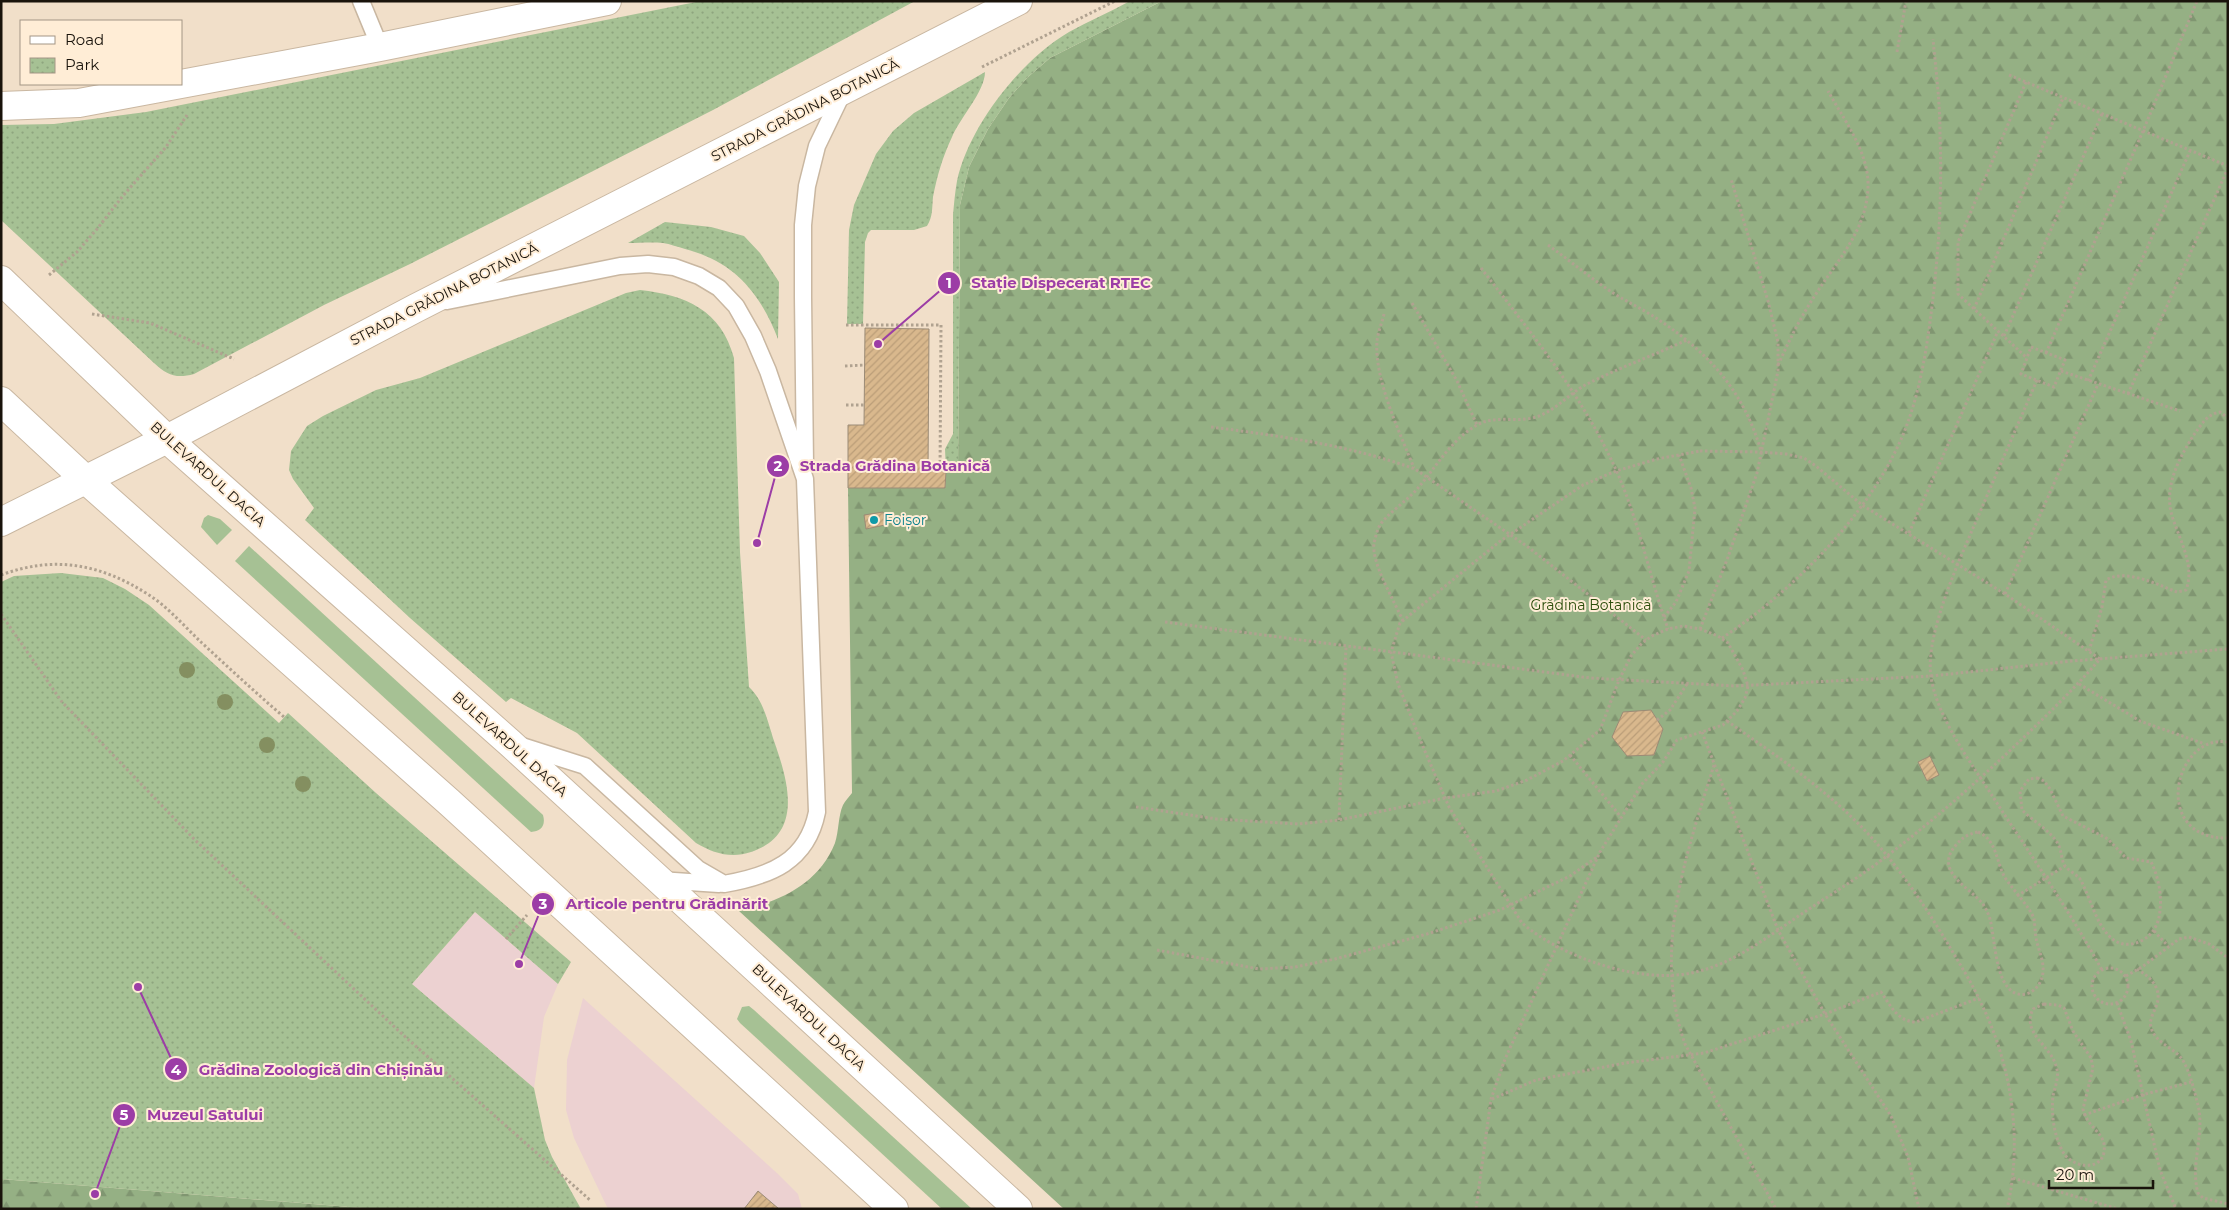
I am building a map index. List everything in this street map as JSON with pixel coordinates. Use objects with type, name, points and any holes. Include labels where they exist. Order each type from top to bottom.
[{"type":"main road","points":[[182,84],[380,47],[607,1]]},
{"type":"main road","name":"STRADA GRĂDINA BOTANICĂ","points":[[1,522],[167,439],[416,308],[1018,1]]},
{"type":"main road","points":[[1,106],[79,103],[176,85]]},
{"type":"main road","name":"BULEVARDUL DACIA","points":[[1,280],[167,439],[510,743],[1018,1209]]},
{"type":"main road","points":[[1,401],[86,480],[449,802],[894,1209]]},
{"type":"lane","points":[[361,1],[380,47]]},
{"type":"lane","points":[[659,880],[724,884],[756,878],[783,865],[800,849],[813,830],[817,812],[805,479],[803,225],[807,186],[817,146],[844,90]]},
{"type":"lane","points":[[416,308],[620,266],[648,264],[674,267],[699,276],[719,288],[736,306],[753,336],[805,479]]},
{"type":"lane","points":[[510,743],[585,766],[698,869],[724,884]]},
{"type":"path","points":[[982,67],[1116,1]]},
{"type":"path","points":[[1897,52],[1906,1]]},
{"type":"path","points":[[2046,353],[2143,132],[2197,1]]},
{"type":"path","points":[[1722,638],[1750,620],[1815,561],[1862,505],[1894,456],[1906,427],[1927,347],[1940,225],[1940,133],[1933,39]]},
{"type":"path","points":[[2009,75],[2228,167],[2128,394]]},
{"type":"path","points":[[2026,82],[1958,242],[1958,294],[2028,358]]},
{"type":"path","points":[[1778,365],[1800,318],[1830,271],[1849,248],[1863,216],[1868,181],[1864,164],[1856,142],[1828,91]]},
{"type":"path","points":[[1974,309],[2063,98]]},
{"type":"path","points":[[49,275],[77,252],[97,229],[122,196],[166,147],[191,109]]},
{"type":"path","points":[[2004,336],[2102,114]]},
{"type":"path","points":[[2088,381],[2190,151]]},
{"type":"path","points":[[1700,629],[1745,510],[1761,452],[1778,365],[1778,342],[1768,301],[1730,179]]},
{"type":"path","points":[[1548,245],[1610,291],[1658,319],[1687,340],[1712,363],[1741,400],[1753,425],[1761,452]]},
{"type":"path","points":[[1481,268],[1565,377],[1602,442],[1616,471],[1637,526],[1657,600],[1668,629]]},
{"type":"path","points":[[1412,303],[1457,381],[1477,425]]},
{"type":"path","points":[[92,314],[150,322],[234,359]]},
{"type":"path","points":[[1384,314],[1377,342],[1380,367],[1388,404],[1415,469]]},
{"type":"path","points":[[846,325],[886,327],[941,325],[940,471]]},
{"type":"path","points":[[1908,533],[1998,331]]},
{"type":"path","points":[[1403,621],[1375,557],[1374,544],[1380,525],[1412,495],[1436,463],[1465,434],[1477,425],[1492,420],[1505,418],[1522,420],[1540,416],[1585,385],[1687,340]]},
{"type":"path","points":[[2031,347],[2065,360],[2054,387],[2021,374],[2028,358],[2031,347]]},
{"type":"path","points":[[845,366],[865,365]]},
{"type":"path","points":[[2061,372],[2180,411]]},
{"type":"path","points":[[2037,380],[1958,564],[1942,607],[1931,650],[1931,676],[1939,709],[1981,778],[2079,928],[2102,970]]},
{"type":"path","points":[[2005,594],[2098,384]]},
{"type":"path","points":[[846,405],[864,405]]},
{"type":"path","points":[[2089,650],[2102,607],[2106,580],[2129,577],[2163,585],[2177,592],[2186,590],[2189,583],[2185,550],[2171,511],[2173,475],[2181,456],[2203,422],[2213,413],[2220,412],[2228,418]]},
{"type":"path","points":[[1211,427],[1277,435],[1326,444],[1394,461],[1415,469],[1510,534],[1646,640]]},
{"type":"path","points":[[1700,451],[1761,452],[1804,458],[1862,505],[2005,594],[2100,659],[2079,684],[1981,778],[1887,856],[1778,930],[1725,962],[1691,973],[1672,976],[1655,975],[1605,965],[1556,946],[1537,936],[1522,923],[1445,798],[1398,684],[1391,652],[1400,624],[1403,621],[1510,534],[1583,485],[1616,471],[1700,451]]},
{"type":"path","points":[[1664,617],[1676,602],[1689,570],[1694,514],[1691,488],[1678,456]]},
{"type":"path","points":[[1,576],[24,567],[45,564],[79,566],[109,573],[150,595],[284,717]]},
{"type":"path","points":[[1,614],[62,702],[194,840],[402,1034],[590,1200]]},
{"type":"path","points":[[1164,622],[1590,678],[1748,686],[1931,676],[2100,659],[2228,649]]},
{"type":"path","points":[[1136,807],[1260,823],[1298,824],[1339,820],[1504,788],[1527,780],[1563,761],[1600,730],[1619,680],[1631,656],[1646,640],[1668,629],[1683,626],[1700,629],[1722,638],[1728,643],[1737,658],[1748,686],[1746,698],[1723,725],[1677,740],[1663,762],[1642,784],[1598,857],[1505,1059],[1491,1099],[1476,1209]]},
{"type":"path","points":[[1339,820],[1346,646]]},
{"type":"path","points":[[1657,720],[1670,710],[1687,683]]},
{"type":"path","points":[[2079,684],[2140,721],[2205,744]]},
{"type":"path","points":[[1727,721],[1787,763],[1845,810],[1887,856],[1923,901],[1979,998],[2001,1053],[2013,1113],[2013,1178],[2007,1209]]},
{"type":"path","points":[[1702,732],[1778,930],[1825,1014],[1891,1116],[1908,1158],[1920,1209]]},
{"type":"path","points":[[2228,742],[2205,744],[2184,766],[2179,806],[2187,824],[2197,833],[2228,838]]},
{"type":"path","points":[[1570,755],[1621,817]]},
{"type":"path","points":[[1714,764],[1690,840],[1676,902],[1672,950],[1672,976],[1676,1019],[1691,1055],[1776,1209]]},
{"type":"path","points":[[2037,778],[2044,781],[2063,816],[2108,839],[2126,858],[2151,862],[2155,870],[2161,904],[2160,919],[2154,931],[2147,938],[2137,943],[2118,942],[2109,936],[2099,924],[2079,878],[2065,866],[2058,844],[2022,810],[2020,791],[2030,779],[2037,778]]},
{"type":"path","points":[[1978,832],[1986,835],[1992,843],[2004,875],[2017,896],[2034,918],[2043,972],[2036,989],[2030,993],[2020,995],[2010,991],[2005,982],[1995,954],[1988,913],[1981,902],[1962,886],[1954,875],[1950,866],[1950,856],[1954,848],[1969,834],[1978,832]]},
{"type":"path","points":[[1157,950],[1259,969],[1295,967],[1335,959],[1427,934],[1510,906],[1570,876],[1598,857]]},
{"type":"path","points":[[2017,896],[2065,866]]},
{"type":"path","points":[[2154,931],[2168,946]]},
{"type":"path","points":[[2126,976],[2179,939],[2189,936],[2209,944],[2228,958]]},
{"type":"path","points":[[2116,968],[2126,976],[2129,987],[2127,993],[2117,1003],[2102,1003],[2093,994],[2094,976],[2102,970],[2116,968]]},
{"type":"path","points":[[2137,969],[2148,976],[2158,990],[2157,1006],[2150,1025],[2153,1033],[2181,1057],[2187,1067],[2200,1117],[2195,1171],[2198,1193],[2203,1198],[2228,1204]]},
{"type":"path","points":[[1491,1099],[1536,1080],[1625,1063],[1704,1053],[1825,1014],[1881,992],[1899,1016],[1906,1022],[1916,1022],[1979,998]]},
{"type":"path","points":[[2117,1003],[2131,1041],[2160,1170],[2176,1209]]},
{"type":"path","points":[[2050,1004],[2064,1008],[2073,1032],[2091,1058],[2093,1068],[2083,1103],[2084,1116],[2104,1141],[2102,1157],[2098,1163],[2092,1166],[2071,1162],[2064,1155],[2055,1132],[2053,1097],[2058,1071],[2056,1063],[2033,1032],[2030,1015],[2033,1009],[2038,1006],[2050,1004]]},
{"type":"path","points":[[2084,1116],[2142,1095],[2190,1082]]},
{"type":"path","points":[[2013,1178],[2118,1209]]},
{"type":"shaded area","points":[[475,912],[558,984],[544,1017],[534,1088],[412,984]]},
{"type":"shaded area","points":[[583,998],[778,1174],[798,1194],[802,1209],[608,1209],[574,1138],[566,1110],[567,1060]]},
{"type":"green space","points":[[701,1],[915,1],[713,110],[410,264],[324,305],[194,374],[172,375],[159,367],[1,220],[1,125],[54,124],[146,112]]},
{"type":"green space","points":[[1130,1],[1162,1],[1050,58],[1028,77],[1009,98],[988,129],[969,167],[960,205],[958,471],[946,471],[945,449],[953,434],[953,215],[957,181],[963,160],[985,117],[1000,96],[1033,59],[1069,32]]},
{"type":"green space","name":"Grădina Botanică","points":[[1162,1],[2228,1],[2228,1209],[1064,1209],[739,911],[783,896],[796,889],[819,870],[828,858],[835,843],[841,809],[852,793],[848,488],[945,488],[946,471],[958,471],[960,205],[969,167],[988,129],[1009,98],[1028,77],[1050,58]]},
{"type":"green space","points":[[985,72],[981,88],[946,151],[936,181],[931,216],[927,226],[914,230],[871,230],[868,233],[865,242],[863,324],[847,324],[849,230],[854,205],[876,154],[893,131],[914,113]]},
{"type":"green space","points":[[665,222],[711,227],[744,236],[760,253],[779,282],[778,339],[763,307],[754,294],[732,271],[718,262],[666,243],[628,243]]},
{"type":"green space","points":[[640,290],[672,296],[687,301],[699,308],[711,317],[720,328],[734,358],[740,552],[749,687],[758,698],[766,717],[783,770],[788,803],[786,819],[780,832],[768,844],[744,854],[722,854],[696,843],[577,733],[511,698],[506,702],[410,618],[305,520],[314,508],[293,479],[289,470],[291,451],[307,426],[323,416],[376,390],[420,378],[626,293]]},
{"type":"green space","points":[[208,515],[220,519],[232,530],[217,545],[201,527],[204,518]]},
{"type":"green space","points":[[249,546],[543,815],[544,822],[542,827],[531,832],[235,561]]},
{"type":"green space","points":[[61,573],[103,578],[125,589],[149,605],[279,723],[288,713],[376,793],[571,962],[558,984],[475,912],[412,984],[534,1088],[545,1140],[552,1157],[581,1209],[375,1209],[1,1179],[1,582],[14,576]]},
{"type":"green space","points":[[749,1006],[972,1209],[942,1209],[740,1023],[737,1019],[742,1007]]},
{"type":"green space","points":[[1,1179],[375,1209],[1,1209]]},
{"type":"building","points":[[865,328],[929,329],[928,471],[946,471],[945,488],[848,488],[848,425],[864,425]]},
{"type":"building","name":"Foișor","points":[[883,512],[885,525],[866,529],[864,515]]},
{"type":"building","points":[[1651,710],[1663,729],[1654,755],[1627,756],[1612,737],[1623,712]]},
{"type":"building","points":[[1930,756],[1939,775],[1927,781],[1918,762]]},
{"type":"building","points":[[758,1191],[779,1209],[744,1209]]},
{"type":"place","name":"Stație Dispecerat RTEC","points":[[878,344]]},
{"type":"place","name":"Foișor","points":[[874,520]]},
{"type":"place","name":"Strada Grădina Botanică","points":[[757,543]]},
{"type":"place","name":"Articole pentru Grădinărit","points":[[519,964]]},
{"type":"place","name":"Grădina Zoologică din Chișinău","points":[[138,987]]},
{"type":"place","name":"Muzeul Satului","points":[[95,1194]]}]
